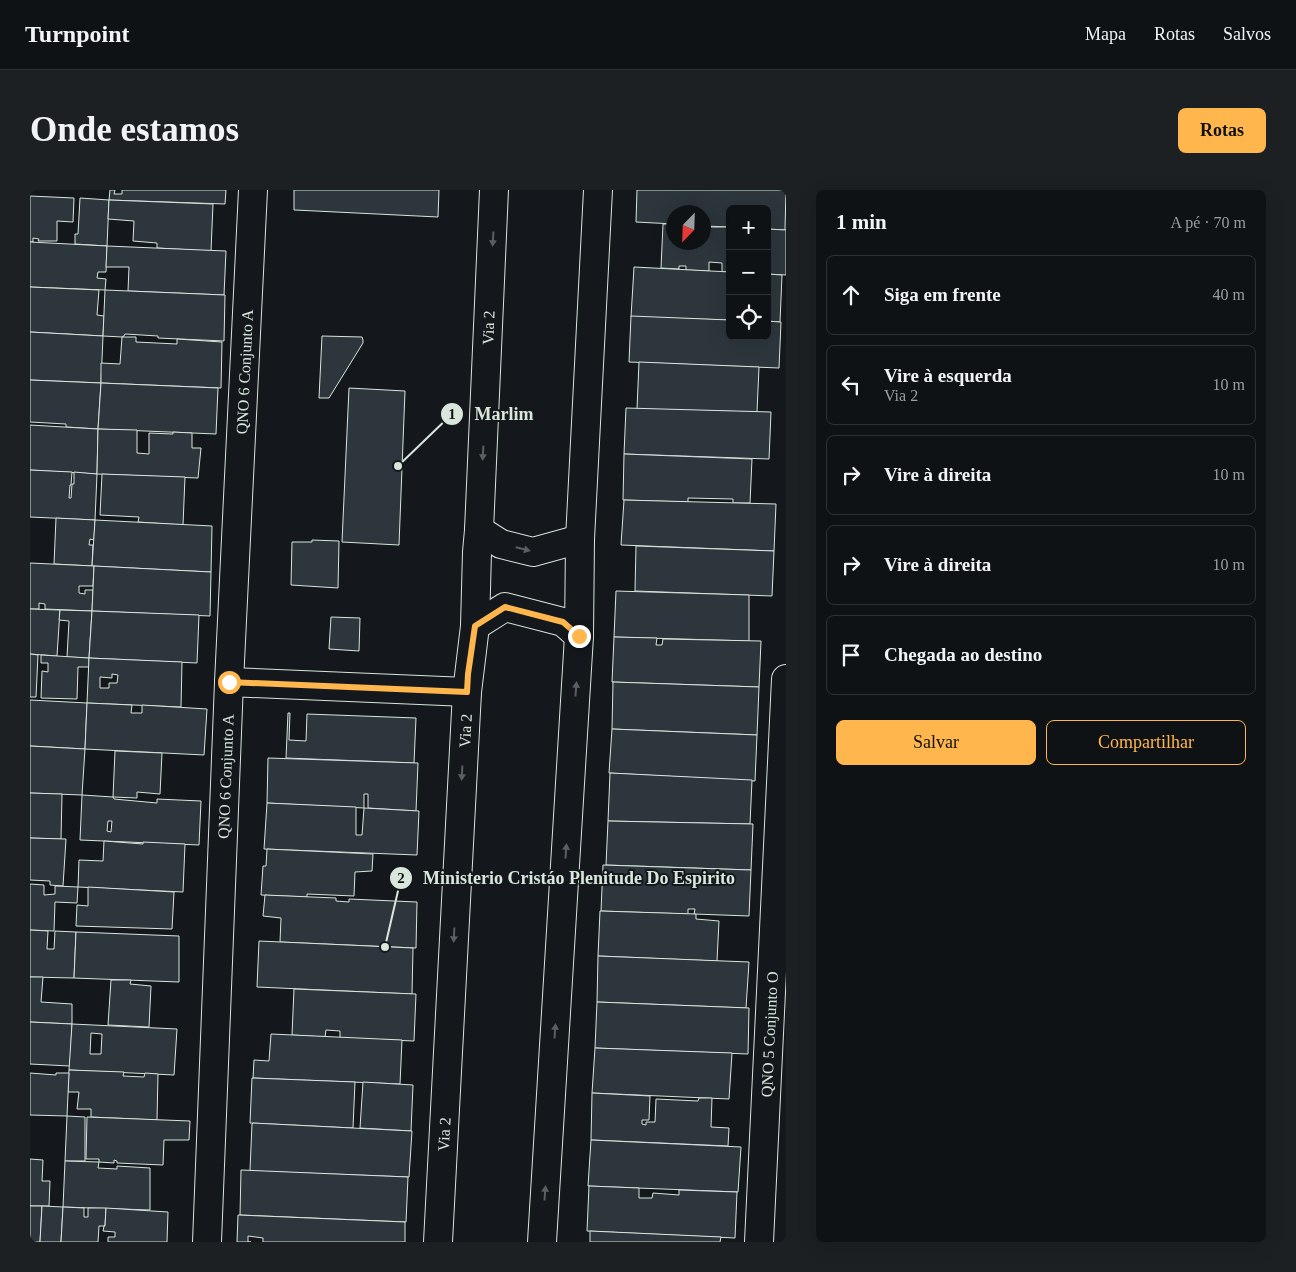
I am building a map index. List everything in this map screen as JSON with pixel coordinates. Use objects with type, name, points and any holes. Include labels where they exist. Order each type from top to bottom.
[{"type":"main road","name":"QNO 6 Conjunto A","points":[[206,1242],[229,682],[253,190]]},
{"type":"main road","name":"Via 2","points":[[438,1242],[468,674],[475,626],[494,190]]},
{"type":"main road","points":[[542,1242],[579,636],[580,539],[598,190]]},
{"type":"main road","points":[[479,530],[501,544],[533,552],[580,539]]},
{"type":"main road","points":[[475,626],[505,607],[563,622],[579,636]]},
{"type":"main road","name":"QNO 5 Conjunto O","points":[[759,1242],[786,678]]},
{"type":"main road","points":[[229,682],[467,692]]},
{"type":"building","points":[[110,190],[115,190],[114,194],[122,194],[122,190],[226,190],[225,204],[109,200]]},
{"type":"building","points":[[294,190],[439,190],[438,217],[294,210]]},
{"type":"building","points":[[637,190],[786,190],[785,230],[771,229],[771,205],[726,205],[726,227],[711,226],[711,205],[666,205],[666,224],[636,222]]},
{"type":"building","points":[[30,196],[74,198],[73,222],[57,221],[57,241],[38,241],[39,239],[33,238],[33,242],[30,242]]},
{"type":"building","points":[[80,198],[109,200],[107,246],[75,244],[75,234],[78,234]]},
{"type":"building","points":[[109,200],[213,204],[211,251],[157,248],[157,243],[133,241],[134,221],[108,219]]},
{"type":"building","points":[[663,224],[666,224],[666,250],[711,250],[711,227],[726,227],[726,272],[722,272],[722,263],[709,262],[709,271],[686,270],[686,266],[679,266],[679,269],[661,268]]},
{"type":"building","points":[[771,229],[786,230],[786,275],[771,274]]},
{"type":"building","points":[[30,242],[107,246],[106,272],[98,272],[97,278],[106,279],[105,290],[30,287]]},
{"type":"building","points":[[107,246],[226,251],[224,295],[128,291],[129,267],[106,267]]},
{"type":"building","points":[[634,267],[726,272],[726,320],[631,317]]},
{"type":"building","points":[[771,274],[782,275],[780,322],[771,321]]},
{"type":"building","points":[[30,287],[99,290],[97,315],[104,316],[103,336],[30,332]]},
{"type":"building","points":[[105,290],[225,295],[224,341],[158,338],[158,336],[125,334],[122,337],[103,336]]},
{"type":"building","points":[[631,316],[726,320],[726,340],[771,340],[771,321],[781,322],[779,368],[629,362]]},
{"type":"building","points":[[30,332],[103,336],[101,383],[30,380]]},
{"type":"building","points":[[322,336],[362,337],[363,340],[363,343],[329,398],[319,398]]},
{"type":"building","points":[[122,337],[136,337],[136,342],[177,344],[177,339],[222,342],[221,388],[101,383],[101,363],[120,364]]},
{"type":"building","points":[[639,362],[759,367],[757,412],[637,409]]},
{"type":"building","points":[[30,380],[101,383],[98,429],[66,427],[66,424],[30,422]]},
{"type":"building","points":[[101,383],[218,388],[216,434],[98,429]]},
{"type":"building","points":[[349,388],[405,391],[399,545],[342,542]]},
{"type":"building","points":[[626,408],[771,412],[769,459],[624,454]]},
{"type":"building","points":[[30,425],[98,429],[97,474],[30,470]]},
{"type":"building","points":[[98,429],[137,430],[137,453],[149,454],[149,433],[192,433],[192,448],[201,448],[198,478],[97,474]]},
{"type":"building","points":[[624,454],[752,459],[750,503],[733,503],[733,499],[688,498],[688,502],[623,500]]},
{"type":"building","points":[[30,470],[72,472],[69,498],[71,498],[72,484],[74,484],[74,472],[97,474],[95,520],[30,517]]},
{"type":"building","points":[[102,474],[185,477],[183,525],[138,522],[139,517],[100,515]]},
{"type":"building","points":[[624,500],[776,504],[774,551],[621,545]]},
{"type":"building","points":[[56,518],[95,520],[94,540],[90,539],[89,545],[93,545],[92,566],[54,564]]},
{"type":"building","points":[[95,520],[212,526],[211,572],[92,566]]},
{"type":"building","points":[[312,540],[339,541],[338,588],[291,585],[292,542],[312,542]]},
{"type":"building","points":[[636,546],[774,551],[772,596],[635,591]]},
{"type":"building","points":[[30,563],[94,566],[93,586],[79,586],[79,593],[85,594],[85,590],[93,590],[92,611],[45,609],[45,604],[39,603],[39,609],[30,609]]},
{"type":"building","points":[[94,566],[211,572],[210,616],[92,611]]},
{"type":"building","points":[[616,591],[749,595],[749,641],[614,637]]},
{"type":"building","points":[[30,609],[60,610],[57,656],[30,654]]},
{"type":"building","points":[[60,610],[92,611],[89,658],[67,657],[69,621],[59,620]]},
{"type":"building","points":[[92,611],[199,615],[197,663],[89,658]]},
{"type":"building","points":[[331,617],[360,618],[359,651],[329,649]]},
{"type":"building","points":[[614,637],[657,638],[656,645],[662,645],[663,639],[761,641],[759,687],[612,682]]},
{"type":"building","points":[[30,654],[38,655],[36,697],[30,697]]},
{"type":"building","points":[[41,655],[89,658],[89,667],[78,667],[77,699],[41,698],[42,671],[48,672],[48,663],[41,663]]},
{"type":"building","points":[[89,658],[182,662],[181,707],[87,703]],"holes":[[[112,674],[118,675],[117,683],[109,683],[109,688],[100,688],[100,677],[112,678]]]},
{"type":"building","points":[[613,682],[759,687],[757,735],[612,729]]},
{"type":"building","points":[[30,700],[87,703],[85,749],[30,746]]},
{"type":"building","points":[[87,703],[132,705],[131,713],[142,713],[142,705],[207,709],[204,755],[85,749]]},
{"type":"building","points":[[288,713],[290,713],[289,740],[306,741],[307,714],[416,718],[414,763],[286,758]]},
{"type":"building","points":[[612,729],[757,735],[755,781],[609,773]]},
{"type":"building","points":[[30,746],[85,749],[82,795],[30,793]]},
{"type":"building","points":[[115,751],[162,753],[160,794],[137,792],[137,798],[113,797]]},
{"type":"building","points":[[268,758],[418,763],[416,811],[368,808],[368,794],[364,794],[364,808],[267,803]]},
{"type":"building","points":[[610,773],[752,780],[750,824],[608,821]]},
{"type":"building","points":[[30,793],[62,794],[61,839],[30,838]]},
{"type":"building","points":[[82,795],[157,803],[157,799],[201,801],[199,845],[80,840]],"holes":[[[108,821],[112,821],[111,832],[107,831]]]},
{"type":"building","points":[[267,803],[356,807],[356,835],[362,835],[364,808],[419,811],[417,855],[264,849]]},
{"type":"building","points":[[608,821],[753,824],[751,870],[606,865]]},
{"type":"building","points":[[30,838],[66,839],[63,886],[50,885],[50,881],[30,880]]},
{"type":"building","points":[[104,841],[143,844],[143,842],[185,844],[183,892],[78,887],[79,860],[103,861]]},
{"type":"building","points":[[267,849],[373,854],[372,871],[355,872],[354,896],[307,894],[307,897],[261,895],[263,866],[266,866]]},
{"type":"building","points":[[603,865],[751,870],[749,916],[694,914],[695,909],[688,909],[688,914],[601,911]]},
{"type":"building","points":[[30,884],[44,885],[44,895],[55,894],[55,886],[78,887],[77,903],[55,902],[54,931],[30,930]]},
{"type":"building","points":[[88,887],[174,892],[172,929],[76,926],[77,905],[88,906]]},
{"type":"building","points":[[265,895],[336,898],[336,901],[349,902],[349,899],[417,902],[416,948],[280,942],[281,918],[263,916]]},
{"type":"building","points":[[600,911],[696,914],[696,919],[719,921],[717,961],[598,956]]},
{"type":"building","points":[[30,930],[48,931],[47,949],[54,949],[55,931],[76,932],[74,978],[30,977]]},
{"type":"building","points":[[76,932],[179,936],[179,982],[74,978]]},
{"type":"building","points":[[259,941],[413,948],[412,994],[257,987]]},
{"type":"building","points":[[598,956],[749,962],[746,1008],[597,1002]]},
{"type":"building","points":[[30,977],[43,977],[41,1002],[72,1004],[72,1024],[30,1022]]},
{"type":"building","points":[[111,980],[131,980],[130,984],[151,986],[149,1027],[108,1025]]},
{"type":"building","points":[[294,989],[416,994],[414,1041],[340,1038],[340,1031],[326,1030],[325,1037],[292,1035]]},
{"type":"building","points":[[597,1002],[749,1008],[748,1054],[595,1048]]},
{"type":"building","points":[[30,1022],[72,1024],[70,1066],[30,1064]]},
{"type":"building","points":[[72,1024],[177,1029],[174,1075],[69,1070]],"holes":[[[91,1033],[102,1034],[101,1054],[90,1054]]]},
{"type":"building","points":[[271,1034],[402,1040],[400,1084],[253,1078],[254,1060],[269,1061]]},
{"type":"building","points":[[595,1048],[732,1053],[729,1099],[592,1093]]},
{"type":"building","points":[[69,1070],[124,1072],[123,1076],[144,1077],[145,1073],[158,1074],[157,1120],[91,1117],[91,1109],[77,1109],[79,1092],[68,1092]]},
{"type":"building","points":[[30,1073],[56,1075],[56,1073],[69,1073],[67,1116],[30,1115]]},
{"type":"building","points":[[252,1078],[355,1082],[353,1128],[250,1123]]},
{"type":"building","points":[[363,1082],[413,1085],[411,1131],[360,1128]]},
{"type":"building","points":[[592,1093],[650,1096],[649,1120],[642,1120],[642,1124],[646,1125],[646,1122],[655,1122],[656,1099],[698,1101],[699,1098],[712,1098],[711,1127],[729,1128],[728,1146],[591,1140]]},
{"type":"building","points":[[67,1116],[85,1117],[85,1161],[65,1161]]},
{"type":"building","points":[[87,1117],[190,1121],[189,1140],[164,1140],[163,1165],[117,1163],[114,1160],[114,1163],[99,1162],[99,1159],[86,1159]]},
{"type":"building","points":[[253,1123],[412,1131],[409,1177],[251,1171]]},
{"type":"building","points":[[591,1140],[741,1147],[738,1192],[588,1186]]},
{"type":"building","points":[[30,1159],[43,1160],[42,1181],[50,1181],[49,1206],[30,1206]]},
{"type":"building","points":[[65,1161],[99,1162],[98,1168],[117,1169],[117,1166],[150,1168],[150,1210],[63,1207]]},
{"type":"building","points":[[241,1170],[408,1177],[406,1222],[240,1215]]},
{"type":"building","points":[[589,1186],[639,1188],[639,1198],[652,1198],[653,1193],[679,1195],[679,1190],[737,1192],[735,1238],[587,1231]]},
{"type":"building","points":[[30,1206],[42,1206],[40,1242],[30,1242]]},
{"type":"building","points":[[42,1206],[63,1207],[61,1242],[40,1242]]},
{"type":"building","points":[[63,1207],[84,1208],[84,1217],[88,1217],[88,1208],[106,1208],[105,1226],[99,1226],[98,1242],[61,1242]]},
{"type":"building","points":[[106,1208],[168,1212],[167,1242],[108,1242],[108,1237],[115,1237],[115,1232],[103,1231]]},
{"type":"building","points":[[238,1215],[405,1222],[405,1242],[263,1242],[263,1238],[248,1236],[248,1242],[237,1242]]},
{"type":"building","points":[[590,1231],[721,1237],[720,1242],[590,1242]]},
{"type":"place","name":"Marlim","points":[[398,466]]},
{"type":"place","name":"Ministerio Cristáo Plenitude Do Espirito","points":[[385,947]]},
{"type":"route","points":[[229,682],[467,692],[475,626],[505,607],[563,622],[579,636]]}]
